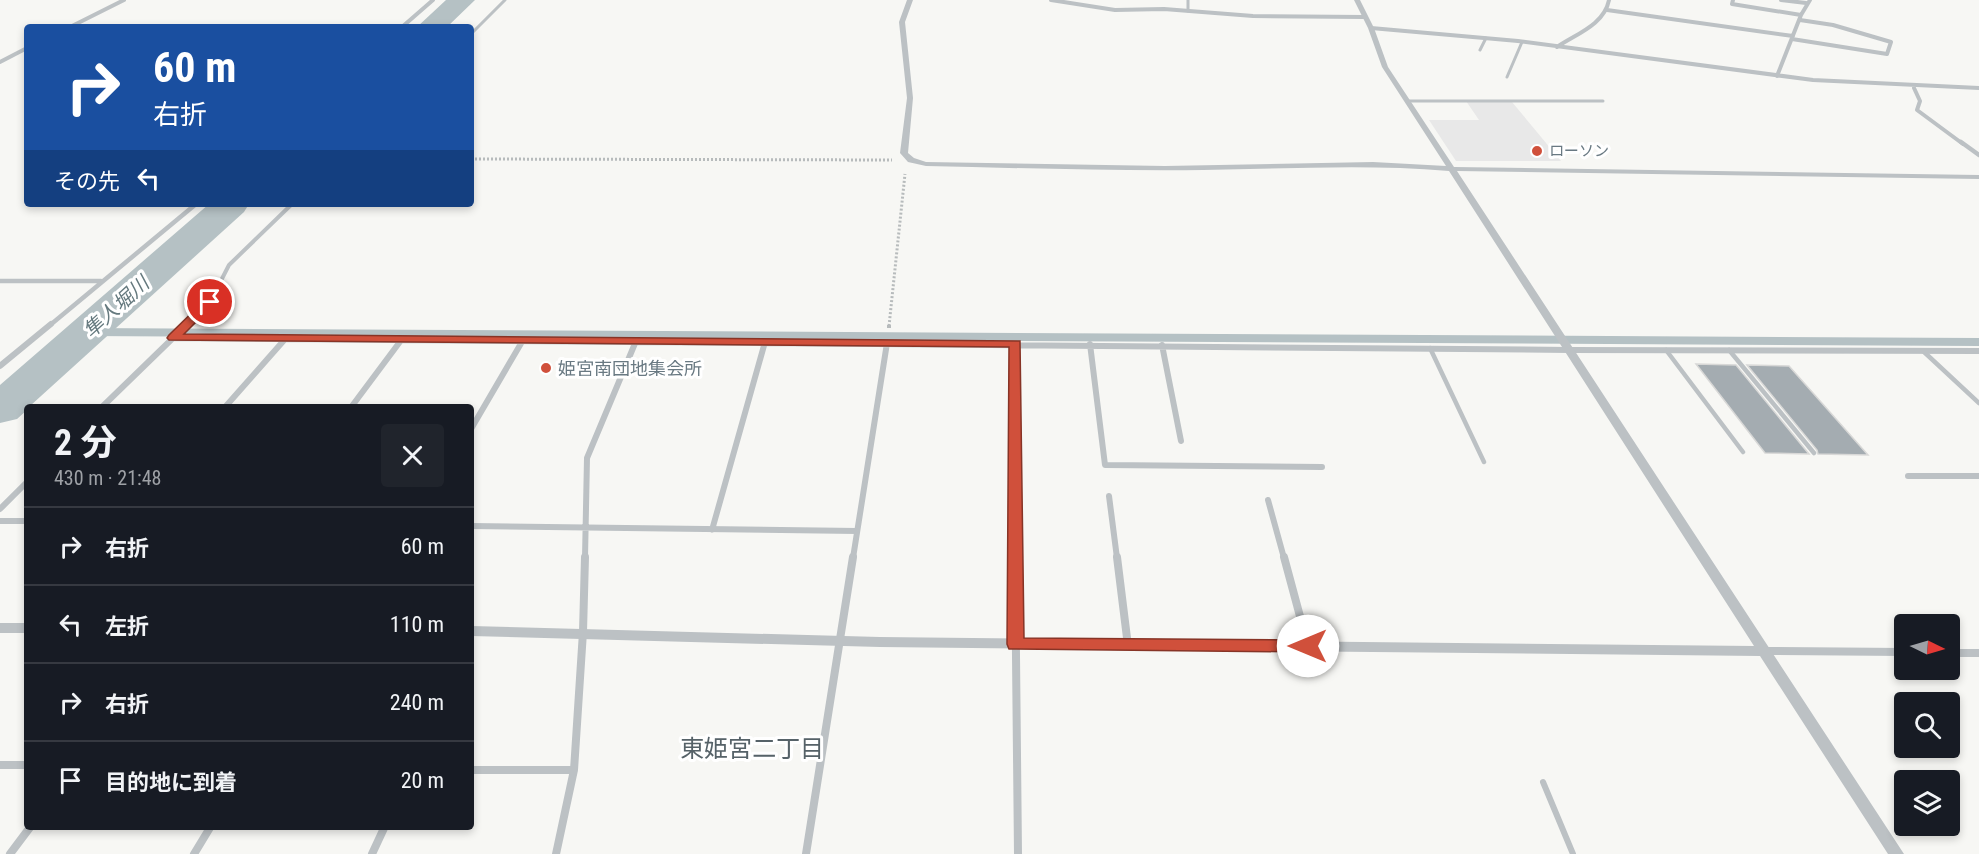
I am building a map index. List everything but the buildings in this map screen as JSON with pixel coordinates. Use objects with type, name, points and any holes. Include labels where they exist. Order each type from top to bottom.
[{"type":"street","points":[[76,24],[124,0]]},
{"type":"street","points":[[405,24],[433,0]]},
{"type":"street","points":[[910,0],[904,12],[902,34],[910,98],[904,153],[911,160],[926,164],[1244,168],[1322,163],[1401,163],[1450,169],[1979,177]]},
{"type":"street","points":[[1051,0],[1115,10],[1188,10],[1253,16],[1364,17]]},
{"type":"street","points":[[1357,0],[1371,28],[1385,67],[1896,854]]},
{"type":"street","points":[[1557,47],[1595,24],[1607,10],[1609,0]]},
{"type":"street","points":[[1607,10],[1887,54],[1891,42],[1800,17],[1732,4],[1733,0]]},
{"type":"street","points":[[1777,76],[1808,2],[1781,0]]},
{"type":"street","points":[[1371,28],[1522,42],[1640,60],[1866,86],[1979,88]]},
{"type":"street","points":[[0,62],[24,50]]},
{"type":"street","points":[[1914,88],[1920,101],[1917,110],[1979,155]]},
{"type":"street","points":[[0,366],[192,207]]},
{"type":"street","points":[[0,281],[102,281]]},
{"type":"street","points":[[106,404],[173,338],[887,342],[1570,350],[1979,351]]},
{"type":"street","points":[[228,404],[286,338]]},
{"type":"street","points":[[353,404],[402,339]]},
{"type":"street","points":[[474,424],[523,340]]},
{"type":"street","points":[[556,854],[574,770],[583,632],[586,458],[636,341]]},
{"type":"street","points":[[712,530],[765,342]]},
{"type":"street","points":[[806,854],[887,342]]},
{"type":"street","points":[[1015,344],[1018,854]]},
{"type":"street","points":[[1090,344],[1105,465],[1323,467]]},
{"type":"street","points":[[1162,345],[1181,441]]},
{"type":"street","points":[[1908,476],[1979,476]]},
{"type":"street","points":[[0,509],[24,485]]},
{"type":"street","points":[[1109,496],[1128,646]]},
{"type":"street","points":[[1268,500],[1308,646]]},
{"type":"street","points":[[0,521],[24,521]]},
{"type":"street","points":[[474,526],[857,531]]},
{"type":"street","points":[[0,628],[24,628]]},
{"type":"street","points":[[474,631],[1128,646],[1894,652]]},
{"type":"street","points":[[1960,653],[1978,654]]},
{"type":"street","points":[[0,765],[24,765]]},
{"type":"street","points":[[474,770],[574,770]]},
{"type":"street","points":[[10,854],[28,830]]},
{"type":"street","points":[[194,854],[209,830]]},
{"type":"street","points":[[372,854],[383,830]]},
{"type":"lane","points":[[474,31],[505,0]]},
{"type":"lane","points":[[1188,0],[1188,10]]},
{"type":"lane","points":[[1480,50],[1486,38]]},
{"type":"lane","points":[[1507,77],[1522,42]]},
{"type":"lane","points":[[1408,101],[1604,101]]},
{"type":"lane","points":[[173,338],[210,302],[229,266],[289,207]]},
{"type":"lane","points":[[1430,348],[1484,462]]},
{"type":"lane","points":[[1666,350],[1743,452]]},
{"type":"lane","points":[[1729,350],[1814,453]]},
{"type":"lane","points":[[1923,351],[1979,403]]},
{"type":"lane","points":[[1543,782],[1573,854]]},
{"type":"path","points":[[474,159],[911,160],[905,171],[887,342]]},
{"type":"shaded area","points":[[1466,101],[1512,102],[1561,161],[1456,161],[1429,120],[1479,120]]},
{"type":"waterway","name":"隼人堀川","points":[[434,24],[462,0]]},
{"type":"waterway","name":"隼人堀川","points":[[0,409],[228,207]]},
{"type":"waterway","points":[[87,332],[1979,342]]},
{"type":"place","name":"ローソン","points":[[1537,151]]},
{"type":"place","name":"姫宮南団地集会所","points":[[546,368]]},
{"type":"district","name":"東姫宮二丁目","points":[[752,749]]},
{"type":"route","points":[[210,302],[173,338],[1015,344],[1015,644],[1308,646]]}]
